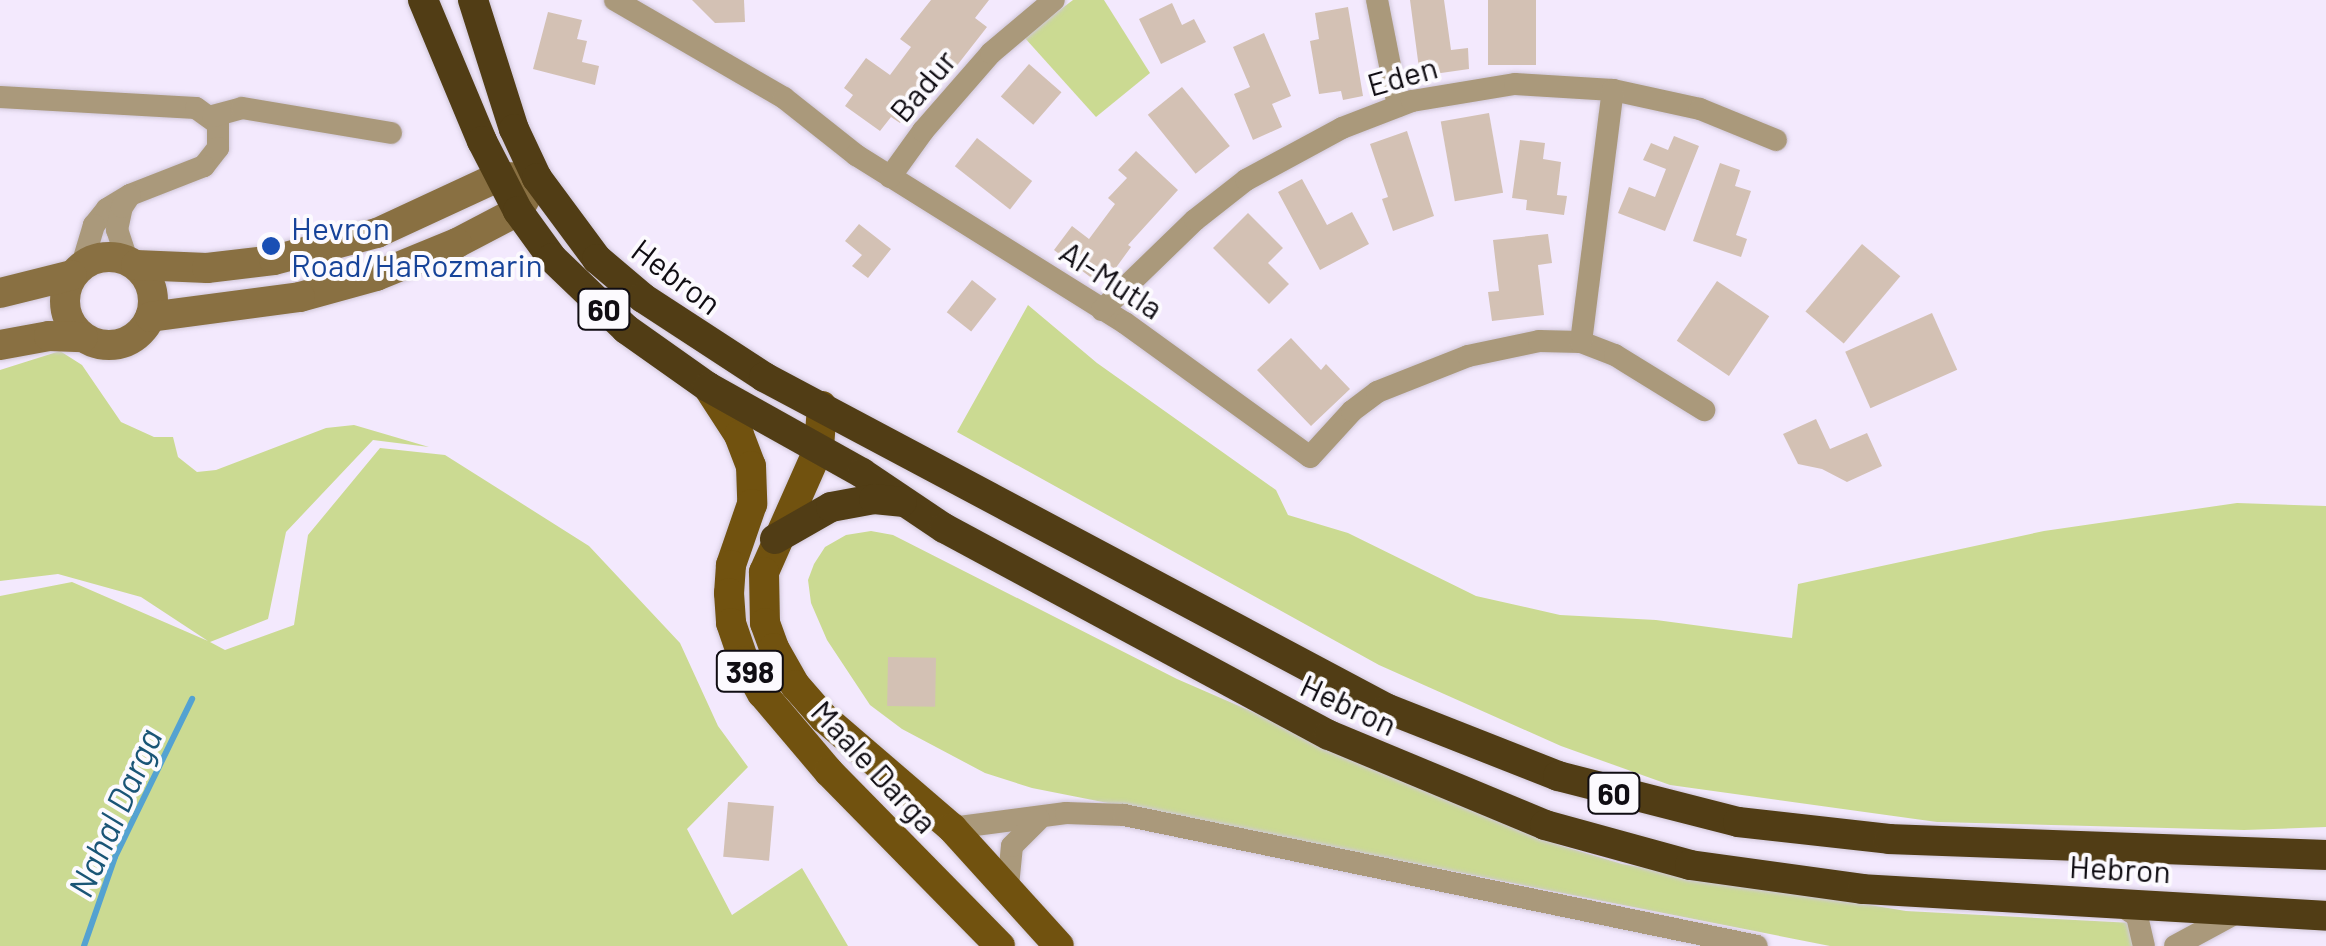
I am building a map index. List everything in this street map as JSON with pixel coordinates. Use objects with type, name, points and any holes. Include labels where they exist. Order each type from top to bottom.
[{"type":"highway","name":"60","points":[[423,0],[498,177]]},
{"type":"highway","name":"60","points":[[476,4],[514,130],[538,178]]},
{"type":"highway","name":"Hebron","points":[[498,177],[518,212],[581,288],[626,329],[708,388],[818,448],[976,546],[1312,726],[1545,825],[1623,850],[1775,880],[2326,916]]},
{"type":"highway","name":"Hebron","points":[[538,178],[597,260],[642,298],[725,354],[1388,709],[1497,754],[1596,788],[1738,822],[1872,837],[2326,855]]},
{"type":"highway","points":[[775,539],[810,515],[841,504],[874,499],[906,503]]},
{"type":"main road","points":[[0,293],[77,270],[104,256],[132,263],[207,268],[325,248],[376,233],[498,177],[538,178],[518,212],[422,258],[341,286],[272,302],[150,317]]},
{"type":"main road","points":[[0,345],[49,336],[83,337],[100,345],[124,342],[144,328],[153,295],[132,263]]},
{"type":"main road","points":[[77,270],[66,288],[67,316],[83,337]]},
{"type":"main road","name":"Maale Darga","points":[[708,388],[739,435],[750,466],[752,504],[731,566],[729,593],[731,623],[744,661],[762,694],[830,772],[1000,946]]},
{"type":"main road","name":"Maale Darga","points":[[822,406],[818,448],[775,539],[764,572],[765,623],[794,685],[824,718],[952,828],[1059,946]]},
{"type":"street","name":"Al-Mutla","points":[[615,0],[784,98],[890,177],[1102,310],[1310,457],[1352,411],[1377,392],[1430,368],[1512,345],[1560,339],[1581,342],[1664,382],[1704,410]]},
{"type":"street","name":"Badur","points":[[890,177],[923,131],[991,54],[1054,0]]},
{"type":"street","points":[[1377,0],[1398,106]]},
{"type":"street","name":"Eden","points":[[1102,310],[1195,220],[1246,180],[1342,128],[1398,106],[1515,84],[1613,90],[1700,108],[1776,140]]},
{"type":"street","points":[[1581,342],[1613,90]]},
{"type":"street","points":[[0,97],[160,104],[196,108],[213,116],[242,108],[391,134]]},
{"type":"street","points":[[77,270],[94,225],[107,209],[130,195],[204,166],[218,148],[220,136],[213,116]]},
{"type":"street","points":[[130,195],[117,230],[132,263]]},
{"type":"street","points":[[952,828],[1046,816],[1124,815],[1756,946]]},
{"type":"street","points":[[1008,886],[1012,846],[1030,824],[1046,816]]},
{"type":"street","points":[[2117,902],[2137,916],[2144,946]]},
{"type":"street","points":[[2175,946],[2244,910]]},
{"type":"green space","points":[[1073,0],[1104,0],[1150,73],[1096,117],[1024,37]]},
{"type":"green space","points":[[1028,305],[1097,363],[1276,490],[1288,515],[1348,533],[1476,596],[1560,615],[1656,620],[1792,638],[1798,584],[2044,531],[2237,503],[2326,506],[2326,827],[2244,830],[1937,822],[1670,785],[1561,746],[1379,665],[957,432]]},
{"type":"green space","points":[[60,351],[82,365],[121,422],[154,437],[173,437],[178,457],[197,472],[216,470],[326,428],[354,425],[429,447],[373,440],[286,532],[268,619],[210,642],[225,650],[294,625],[308,535],[380,448],[445,455],[589,546],[680,643],[718,726],[748,767],[687,829],[732,915],[802,868],[848,946],[0,946],[0,596],[72,582],[208,641],[141,597],[58,574],[0,581],[0,370]]},
{"type":"green space","points":[[871,531],[893,535],[1177,679],[1559,845],[1622,864],[1906,911],[2133,923],[2134,946],[1830,946],[1032,788],[985,773],[902,729],[870,705],[827,640],[811,603],[808,580],[814,564],[825,547],[846,535]]},
{"type":"building","points":[[692,0],[744,0],[745,22],[715,23]]},
{"type":"building","points":[[931,0],[989,0],[975,18],[987,27],[948,77],[939,70],[900,123],[891,117],[880,131],[845,106],[853,95],[844,88],[866,58],[890,75],[911,47],[900,39]]},
{"type":"building","points":[[1410,0],[1444,0],[1451,50],[1468,48],[1469,69],[1420,76]]},
{"type":"building","points":[[1488,0],[1536,0],[1536,65],[1488,65]]},
{"type":"building","points":[[1172,3],[1182,25],[1194,19],[1206,42],[1161,64],[1139,19]]},
{"type":"building","points":[[1348,7],[1363,96],[1343,100],[1341,91],[1319,94],[1310,41],[1319,39],[1315,13]]},
{"type":"building","points":[[548,12],[582,20],[577,39],[587,41],[582,62],[599,66],[595,85],[533,69]]},
{"type":"building","points":[[1264,33],[1291,96],[1272,104],[1282,127],[1253,140],[1234,94],[1250,87],[1233,47]]},
{"type":"building","points":[[1029,64],[1061,92],[1033,125],[1001,96]]},
{"type":"building","points":[[1182,87],[1230,146],[1196,174],[1148,115]]},
{"type":"building","points":[[1489,113],[1503,193],[1455,201],[1441,122]]},
{"type":"building","points":[[1407,131],[1434,216],[1393,231],[1382,199],[1388,197],[1370,144]]},
{"type":"building","points":[[1674,136],[1699,146],[1665,231],[1618,213],[1629,187],[1655,197],[1666,169],[1643,160],[1651,143],[1668,150]]},
{"type":"building","points":[[977,138],[1032,181],[1010,209],[955,166]]},
{"type":"building","points":[[1520,140],[1545,143],[1543,159],[1561,162],[1557,195],[1567,196],[1564,215],[1526,210],[1527,200],[1512,198]]},
{"type":"building","points":[[1136,151],[1178,190],[1128,245],[1131,247],[1115,269],[1106,263],[1093,279],[1054,250],[1072,226],[1089,239],[1115,204],[1108,198],[1127,178],[1118,170]]},
{"type":"building","points":[[1720,163],[1740,170],[1735,186],[1751,191],[1736,235],[1747,239],[1741,257],[1693,241]]},
{"type":"building","points":[[1302,179],[1327,225],[1352,212],[1369,244],[1320,270],[1278,192]]},
{"type":"building","points":[[1248,213],[1283,248],[1268,263],[1289,284],[1269,304],[1213,248]]},
{"type":"building","points":[[859,224],[891,249],[868,278],[852,266],[862,255],[845,241]]},
{"type":"building","points":[[1548,234],[1552,263],[1538,265],[1544,315],[1492,321],[1488,292],[1499,291],[1493,240]]},
{"type":"building","points":[[1862,244],[1900,276],[1844,344],[1805,311]]},
{"type":"building","points":[[972,280],[996,299],[971,331],[947,312]]},
{"type":"building","points":[[1717,281],[1769,316],[1729,376],[1677,341]]},
{"type":"building","points":[[1932,313],[1957,370],[1870,408],[1845,352]]},
{"type":"building","points":[[1291,338],[1321,370],[1326,364],[1350,389],[1311,426],[1257,370]]},
{"type":"building","points":[[1816,419],[1830,449],[1867,433],[1882,466],[1847,482],[1822,469],[1798,464],[1783,434]]},
{"type":"building","points":[[888,657],[936,658],[935,707],[887,706]]},
{"type":"building","points":[[728,802],[774,806],[769,861],[723,857]]},
{"type":"waterway","name":"Nahal Darga","points":[[84,946],[115,857],[192,699]]},
{"type":"place","name":"Hevron Road/HaRozmarin","points":[[271,246]]}]
